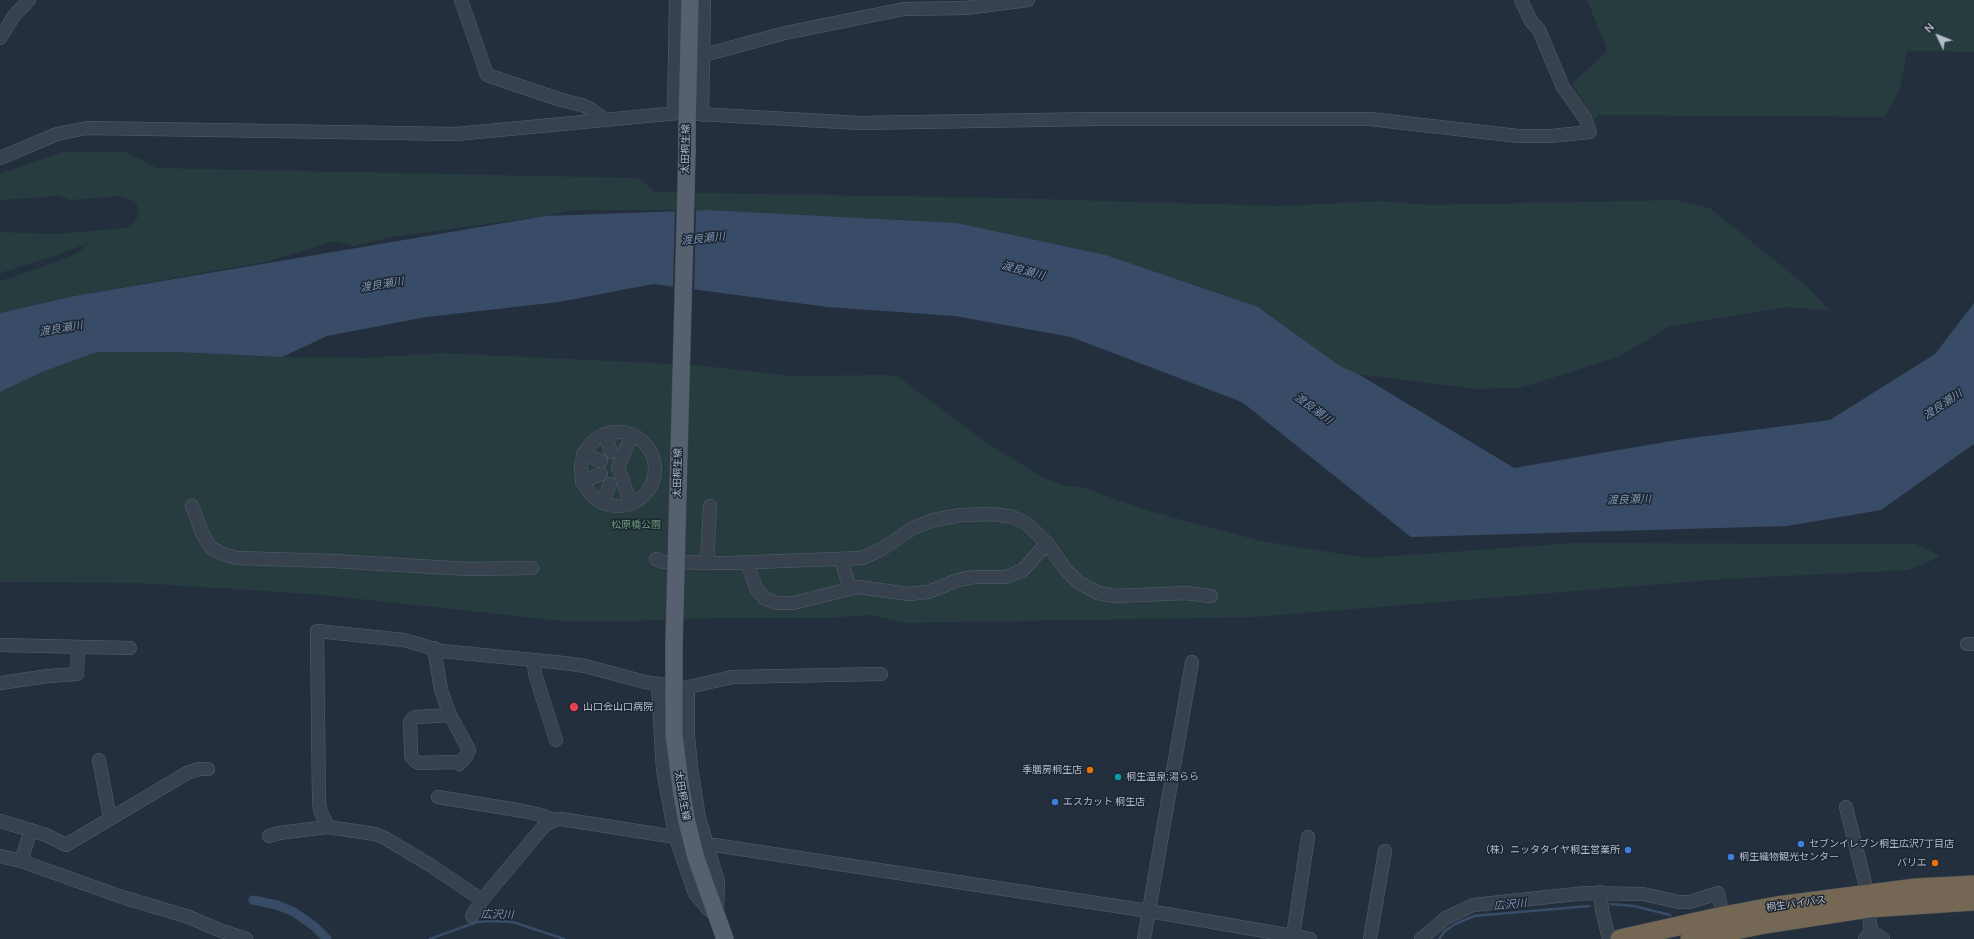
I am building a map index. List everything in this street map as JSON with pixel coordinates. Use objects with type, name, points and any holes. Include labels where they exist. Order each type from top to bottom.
[{"type":"highway","name":"桐生バイパス","points":[[1690,939],[1867,901],[1916,888],[1974,885]]},
{"type":"highway","name":"桐生バイパス","points":[[1620,939],[1723,916],[1777,906],[1867,901],[1974,901]]},
{"type":"main road","name":"太田桐生線","points":[[690,0],[674,643],[674,729],[686,822],[696,858],[725,939]]},
{"type":"street","points":[[0,38],[14,16],[29,0]]},
{"type":"street","points":[[461,0],[487,75],[582,105],[604,119]]},
{"type":"street","points":[[0,158],[57,134],[87,128],[456,134],[532,128],[604,119],[676,113],[676,0]]},
{"type":"street","points":[[704,0],[704,55],[700,115],[860,124],[1096,119],[1370,119],[1518,136],[1551,136],[1590,132],[1585,118],[1563,87],[1539,30],[1530,21],[1521,0]]},
{"type":"street","points":[[704,55],[785,33],[904,9],[966,8],[1028,0]]},
{"type":"street","points":[[614,432],[632,435],[642,441],[649,449],[654,459],[655,470],[653,480],[648,490],[631,504],[611,506],[602,502],[588,492],[582,482],[581,473],[583,454],[596,439],[605,434],[614,432]]},
{"type":"street","points":[[605,434],[611,452]]},
{"type":"street","points":[[631,504],[618,467],[632,435]]},
{"type":"street","points":[[582,482],[601,468],[583,454]]},
{"type":"street","points":[[602,502],[610,484]]},
{"type":"street","points":[[192,506],[203,535],[211,548],[223,554],[237,558],[333,561],[469,569],[532,568]]},
{"type":"street","points":[[707,563],[710,506]]},
{"type":"street","points":[[656,559],[663,562],[707,563],[862,558],[871,555],[913,528],[933,520],[967,515],[994,514],[1013,517],[1026,523],[1047,543],[1066,570],[1078,582],[1098,593],[1115,596],[1185,593],[1211,596]]},
{"type":"street","points":[[747,562],[756,588],[764,598],[776,603],[793,603],[858,588],[909,594],[928,592],[958,580],[974,577],[1006,577],[1023,570],[1047,543]]},
{"type":"street","points":[[841,559],[850,589]]},
{"type":"street","points":[[328,828],[320,810],[319,802],[316,631],[404,640],[442,651],[477,655],[495,655],[585,666],[662,685],[663,770],[675,835],[695,894],[708,909],[716,915]]},
{"type":"street","points":[[0,645],[130,648]]},
{"type":"street","points":[[0,683],[48,676],[77,674],[78,647]]},
{"type":"street","points":[[434,648],[441,690],[450,715],[468,750],[467,755],[459,764],[455,762],[419,763],[415,761],[411,756],[410,723],[412,719],[416,717],[450,715]]},
{"type":"street","points":[[534,660],[535,674],[556,740]]},
{"type":"street","points":[[1144,939],[1192,662]]},
{"type":"street","points":[[716,915],[718,882],[706,846],[699,818],[691,767],[686,687],[732,678],[881,674]]},
{"type":"street","points":[[99,760],[110,818]]},
{"type":"street","points":[[0,821],[31,830],[66,845],[187,773],[199,769],[208,769]]},
{"type":"street","points":[[438,797],[523,811],[542,815],[554,820]]},
{"type":"street","points":[[1846,807],[1863,869],[1867,901],[1868,935],[1882,939]]},
{"type":"street","points":[[472,916],[482,900],[544,826],[554,820],[561,818],[669,836],[675,835]]},
{"type":"street","points":[[270,836],[279,833],[328,828],[361,831],[383,837],[430,865],[482,900]]},
{"type":"street","points":[[21,861],[31,830]]},
{"type":"street","points":[[1295,937],[1308,837]]},
{"type":"street","points":[[706,846],[722,846],[1149,911],[1310,939]]},
{"type":"street","points":[[1370,939],[1385,851]]},
{"type":"street","points":[[0,856],[21,861],[122,897],[189,917],[219,930],[246,939]]},
{"type":"street","points":[[1600,892],[1602,910],[1609,939]]},
{"type":"street","points":[[1421,939],[1454,913],[1473,905],[1600,892],[1643,894],[1679,902],[1690,902],[1718,893],[1723,916]]},
{"type":"green space","points":[[1587,0],[1974,0],[1974,52],[1907,51],[1900,89],[1884,117],[1598,115],[1595,120],[1573,86],[1573,83],[1604,54],[1607,49]]},
{"type":"green space","points":[[63,152],[126,152],[157,168],[639,178],[655,192],[1002,198],[1280,206],[1382,201],[1427,205],[1675,200],[1711,209],[1809,288],[1829,311],[1787,307],[1670,326],[1620,356],[1521,388],[1476,389],[1358,374],[1340,366],[1258,307],[1106,255],[957,223],[708,210],[575,210],[545,216],[392,237],[353,246],[334,241],[270,261],[74,296],[0,313],[0,281],[62,260],[79,252],[88,243],[60,254],[0,273],[0,232],[54,234],[127,228],[139,215],[135,202],[121,196],[70,200],[58,196],[0,200],[0,174]]},
{"type":"green space","name":"松原橋公園","points":[[97,352],[176,352],[282,357],[364,358],[442,353],[696,365],[791,376],[897,376],[990,445],[1044,478],[1065,486],[1081,487],[1149,511],[1261,541],[1366,558],[1575,543],[1915,544],[1929,549],[1940,557],[1908,570],[1723,579],[1255,617],[906,623],[873,615],[824,618],[712,618],[636,621],[562,621],[322,595],[250,590],[138,583],[0,582],[0,392],[42,372]]},
{"type":"water","name":"渡良瀬川","points":[[708,210],[957,223],[1106,255],[1258,307],[1340,366],[1358,374],[1514,468],[1677,440],[1830,420],[1935,354],[1974,303],[1974,444],[1881,510],[1787,526],[1411,537],[1242,402],[1071,337],[955,316],[828,307],[653,284],[559,302],[426,317],[327,336],[282,357],[176,352],[97,352],[42,372],[0,392],[0,313],[74,296],[545,216]]},
{"type":"pier","points":[[675,209],[696,209],[694,292],[673,289]]},
{"type":"waterway","points":[[253,900],[277,905],[294,912],[314,926],[327,939]]},
{"type":"waterway","name":"広沢川","points":[[1611,904],[1634,906],[1670,915]]},
{"type":"waterway","name":"広沢川","points":[[1439,939],[1445,931],[1455,924],[1474,916],[1589,906]]},
{"type":"waterway","name":"広沢川","points":[[430,939],[477,922],[493,921],[513,922],[564,939]]},
{"type":"place","name":"山口会山口病院","points":[[574,707]]},
{"type":"place","name":"季膳房桐生店","points":[[1090,770]]},
{"type":"place","name":"桐生温泉;湯らら","points":[[1118,777]]},
{"type":"place","name":"エスカット 桐生店","points":[[1055,802]]},
{"type":"place","name":"セブンイレブン桐生広沢7丁目店","points":[[1801,844]]},
{"type":"place","name":"（株）ニッタタイヤ桐生営業所","points":[[1628,850]]},
{"type":"place","name":"桐生織物観光センター","points":[[1731,857]]},
{"type":"place","name":"バリエ","points":[[1935,863]]}]
